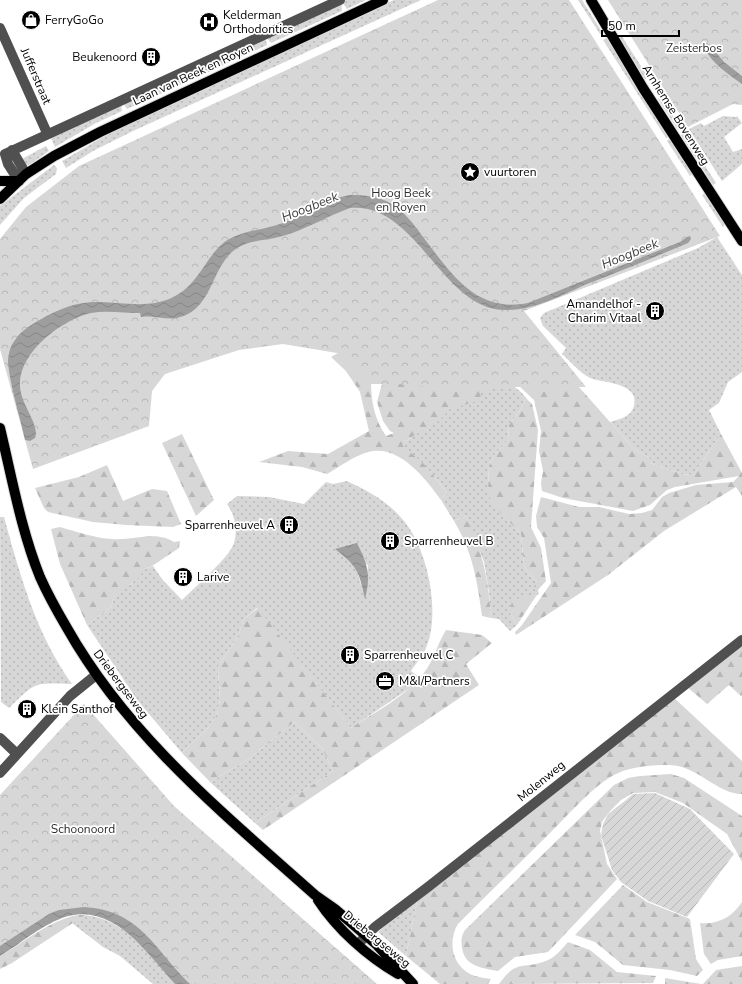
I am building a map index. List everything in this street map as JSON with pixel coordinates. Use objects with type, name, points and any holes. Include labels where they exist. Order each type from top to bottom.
[{"type":"main road","name":"Laan van Beek en Royen","points":[[0,192],[54,156],[100,132],[383,0]]},
{"type":"main road","name":"Arnhemse Bovenweg","points":[[591,0],[643,88],[742,241]]},
{"type":"main road","name":"Laan van Beek en Royen","points":[[0,199],[23,178]]},
{"type":"main road","points":[[0,181],[23,178]]},
{"type":"main road","name":"Driebergseweg","points":[[0,428],[24,526],[37,567],[49,597],[80,652],[118,706],[165,758],[315,895],[366,936],[412,983]]},
{"type":"main road","name":"Driebergseweg","points":[[315,895],[330,918],[358,944],[389,969],[412,983]]},
{"type":"street","name":"Laan van Beek en Royen","points":[[23,178],[8,164],[9,152],[340,0]]},
{"type":"street","name":"Jufferstraat","points":[[0,28],[47,134]]},
{"type":"street","name":"Molenweg","points":[[358,944],[366,936],[742,640]]},
{"type":"street","points":[[0,773],[70,696],[96,675]]},
{"type":"street","points":[[0,738],[17,754]]},
{"type":"green space","points":[[346,0],[366,0],[347,9],[342,2]]},
{"type":"green space","points":[[394,0],[421,0],[133,131],[93,151],[66,168],[62,161],[134,119]]},
{"type":"green space","name":"Hoog Beek en Royen","points":[[438,0],[569,0],[720,236],[524,311],[586,387],[424,387],[400,384],[370,384],[337,353],[283,344],[239,350],[165,374],[152,391],[149,426],[33,469],[0,349],[0,239],[26,207],[79,166]]},
{"type":"green space","points":[[578,0],[582,0],[602,32],[600,34]]},
{"type":"green space","name":"Zeisterbos","points":[[608,0],[742,0],[742,105],[733,104],[688,127]]},
{"type":"green space","points":[[341,3],[342,11],[271,43],[266,37]]},
{"type":"green space","points":[[621,35],[648,77],[645,79],[618,37]]},
{"type":"green space","points":[[265,37],[267,45],[198,77],[197,74],[195,75],[193,70]]},
{"type":"green space","points":[[607,38],[668,137],[666,138],[603,40]]},
{"type":"green space","points":[[192,71],[193,79],[127,109],[123,103]]},
{"type":"green space","points":[[661,97],[681,128],[678,130],[658,99]]},
{"type":"green space","points":[[121,104],[122,111],[96,123],[55,147],[51,138]]},
{"type":"green space","points":[[723,116],[737,116],[742,123],[724,137],[733,152],[742,149],[742,164],[722,181],[689,129],[701,123],[704,126]]},
{"type":"green space","points":[[684,133],[716,183],[713,185],[681,135]]},
{"type":"green space","points":[[669,139],[693,174],[690,176],[667,141]]},
{"type":"green space","points":[[46,146],[49,151],[29,165],[23,165],[20,160]]},
{"type":"green space","points":[[54,165],[57,168],[56,174],[24,198],[0,225],[0,206]]},
{"type":"green space","points":[[705,193],[725,224],[723,227],[702,195]]},
{"type":"green space","points":[[717,237],[742,275],[742,372],[728,382],[719,403],[709,410],[721,434],[693,475],[682,474],[650,463],[650,458],[634,449],[610,422],[625,417],[633,410],[634,398],[631,392],[619,385],[590,378],[583,373],[562,354],[566,348],[543,326],[540,318],[544,313],[698,248]]},
{"type":"green space","points":[[547,351],[634,449],[650,458],[650,463],[682,474],[693,475],[721,434],[742,473],[742,496],[736,487],[664,531],[608,575],[516,635],[515,632],[522,625],[551,583],[544,538],[537,527],[536,516],[541,497],[579,507],[599,507],[629,514],[642,513],[652,510],[662,497],[669,493],[696,485],[733,482],[739,476],[675,487],[667,490],[650,505],[633,511],[563,498],[542,491],[541,483],[543,471],[539,451],[541,431],[535,404],[534,400],[518,385]]},
{"type":"green space","points":[[338,353],[371,382],[374,410],[379,424],[386,436],[394,433],[390,431],[383,421],[377,402],[383,380],[497,380],[489,393],[482,388],[480,400],[448,410],[438,421],[407,440],[402,445],[425,465],[447,493],[441,500],[419,473],[401,458],[390,453],[379,451],[368,452],[352,459],[327,474],[302,467],[259,462],[288,451],[328,454],[369,431],[360,392],[346,371],[331,357]]},
{"type":"green space","points":[[497,380],[513,386],[526,398],[521,409],[509,425],[508,440],[495,454],[489,466],[488,488],[504,516],[521,534],[524,565],[528,573],[537,582],[538,594],[510,613],[517,625],[510,631],[499,619],[491,618],[489,592],[484,562],[466,516],[454,521],[441,500],[447,493],[420,462],[401,445],[448,410],[482,387]]},
{"type":"green space","points":[[526,398],[532,404],[538,430],[531,527],[541,548],[546,581],[538,590],[539,594],[536,596],[517,625],[510,613],[512,600],[538,594],[534,587],[537,582],[528,573],[524,565],[521,534],[496,508],[490,498],[488,488],[489,466],[495,454],[508,440],[509,425],[521,409]]},
{"type":"green space","points":[[182,434],[214,500],[196,516],[162,443]]},
{"type":"green space","points":[[107,465],[123,501],[152,489],[167,491],[181,524],[173,527],[93,522],[48,512],[44,508],[35,488],[79,477]]},
{"type":"green space","points":[[347,481],[370,493],[392,508],[404,521],[420,548],[430,582],[432,617],[430,634],[426,648],[411,671],[420,678],[413,686],[351,728],[257,608],[244,619],[238,636],[218,667],[220,700],[217,714],[208,728],[182,753],[138,701],[87,625],[111,607],[115,595],[120,589],[131,584],[144,569],[153,566],[162,579],[182,600],[219,564],[231,549],[234,543],[236,527],[234,518],[227,504],[237,496],[269,497],[304,504],[326,482],[333,484]],"holes":[[[347,558],[368,565],[365,597],[356,568]]]},
{"type":"green space","points":[[466,516],[472,528],[484,566],[491,618],[482,616],[470,556],[466,544],[454,521]]},
{"type":"green space","points":[[0,517],[4,517],[30,604],[48,645],[72,684],[42,684],[36,686],[31,688],[9,708],[1,702]]},
{"type":"green space","points":[[60,527],[106,538],[120,539],[152,536],[159,537],[174,542],[180,541],[179,548],[152,566],[144,569],[140,577],[115,595],[111,607],[87,625],[60,564],[51,529]]},
{"type":"green space","points":[[258,608],[351,728],[399,697],[416,682],[430,664],[446,630],[482,635],[492,643],[466,664],[479,685],[263,830],[255,823],[333,771],[322,748],[294,722],[250,758],[210,782],[182,753],[208,728],[217,714],[220,700],[218,667],[238,636],[244,619]]},
{"type":"green space","points":[[742,642],[741,696],[729,685],[707,704],[686,686]]},
{"type":"green space","points":[[672,696],[742,761],[742,794],[724,790],[690,770],[670,765],[643,766],[622,771],[608,779],[582,800],[458,924],[452,944],[455,958],[464,970],[470,974],[477,977],[491,979],[488,984],[440,984],[406,956],[418,897]]},
{"type":"green space","name":"Schoonoord","points":[[84,704],[174,806],[377,984],[185,984],[128,926],[92,911],[53,917],[0,949],[0,795]]},
{"type":"green space","points":[[294,722],[322,748],[333,771],[255,823],[210,782],[250,758]]},
{"type":"green space","points":[[671,774],[684,778],[742,816],[742,862],[727,834],[683,803],[655,792],[633,793],[621,800],[610,811],[602,822],[600,831],[607,864],[617,879],[548,952],[515,957],[498,971],[476,966],[467,959],[461,943],[465,930],[614,785],[628,778]]},
{"type":"green space","points":[[655,793],[690,809],[734,854],[687,917],[648,901],[621,882],[612,870],[601,835],[603,824],[608,814],[633,794]]},
{"type":"green space","points":[[623,885],[647,902],[690,919],[696,959],[703,970],[697,976],[670,970],[623,965],[595,942],[575,935]]},
{"type":"green space","points":[[418,897],[406,956],[378,932]]},
{"type":"green space","points":[[742,902],[742,956],[718,960],[711,964],[704,954],[700,923],[713,923],[724,919],[734,912]]},
{"type":"green space","points":[[78,915],[85,915],[12,963],[0,969],[0,956],[47,927]]},
{"type":"green space","points":[[85,915],[100,918],[125,931],[136,940],[175,984],[153,984],[120,956],[103,947],[72,923]]},
{"type":"green space","points":[[568,942],[590,950],[617,972],[656,976],[653,983],[499,984],[510,971],[515,968],[551,959]]},
{"type":"green space","points":[[742,966],[742,984],[703,984],[716,970]]},
{"type":"green space","points":[[665,978],[701,984],[665,984]]},
{"type":"water","points":[[705,43],[709,44],[724,62],[742,76],[742,84],[715,63],[704,47]]},
{"type":"water","points":[[349,195],[372,197],[393,205],[408,218],[442,261],[465,286],[492,302],[509,305],[528,303],[680,242],[687,237],[690,236],[691,239],[688,243],[538,305],[507,310],[484,306],[465,294],[447,277],[412,238],[394,222],[374,211],[350,208],[280,237],[249,243],[239,247],[230,254],[222,264],[206,296],[199,306],[189,313],[177,318],[168,318],[141,317],[140,313],[97,312],[79,317],[66,323],[53,332],[41,342],[31,354],[24,366],[20,380],[22,398],[33,422],[36,433],[35,438],[30,441],[25,440],[8,363],[12,345],[24,330],[50,314],[63,308],[78,304],[100,302],[149,304],[168,299],[177,295],[190,285],[215,251],[228,240],[235,236],[275,226],[332,200]]},
{"type":"water","points":[[357,543],[366,564],[368,577],[365,599],[359,575],[353,565],[335,549]]},
{"type":"water","points":[[84,907],[103,910],[119,915],[133,923],[190,984],[175,984],[140,945],[127,933],[113,923],[97,916],[80,914],[54,921],[0,956],[0,946],[49,914],[59,910]]},
{"type":"place","name":"FerryGoGo","points":[[31,20]]},
{"type":"place","name":"Kelderman Orthodontics","points":[[209,22]]},
{"type":"place","name":"Beukenoord","points":[[151,57]]},
{"type":"place","name":"vuurtoren","points":[[470,172]]},
{"type":"place","name":"Amandelhof - Charim Vitaal","points":[[655,311]]},
{"type":"place","name":"Sparrenheuvel A","points":[[289,525]]},
{"type":"place","name":"Sparrenheuvel B","points":[[390,541]]},
{"type":"place","name":"Larive","points":[[183,577]]},
{"type":"place","name":"Sparrenheuvel C","points":[[350,655]]},
{"type":"place","name":"M&I/Partners","points":[[385,681]]},
{"type":"place","name":"Klein Santhof","points":[[27,709]]},
{"type":"water label","name":"Hoogbeek","points":[[310,207]]},
{"type":"water label","name":"Hoogbeek","points":[[630,254]]}]
